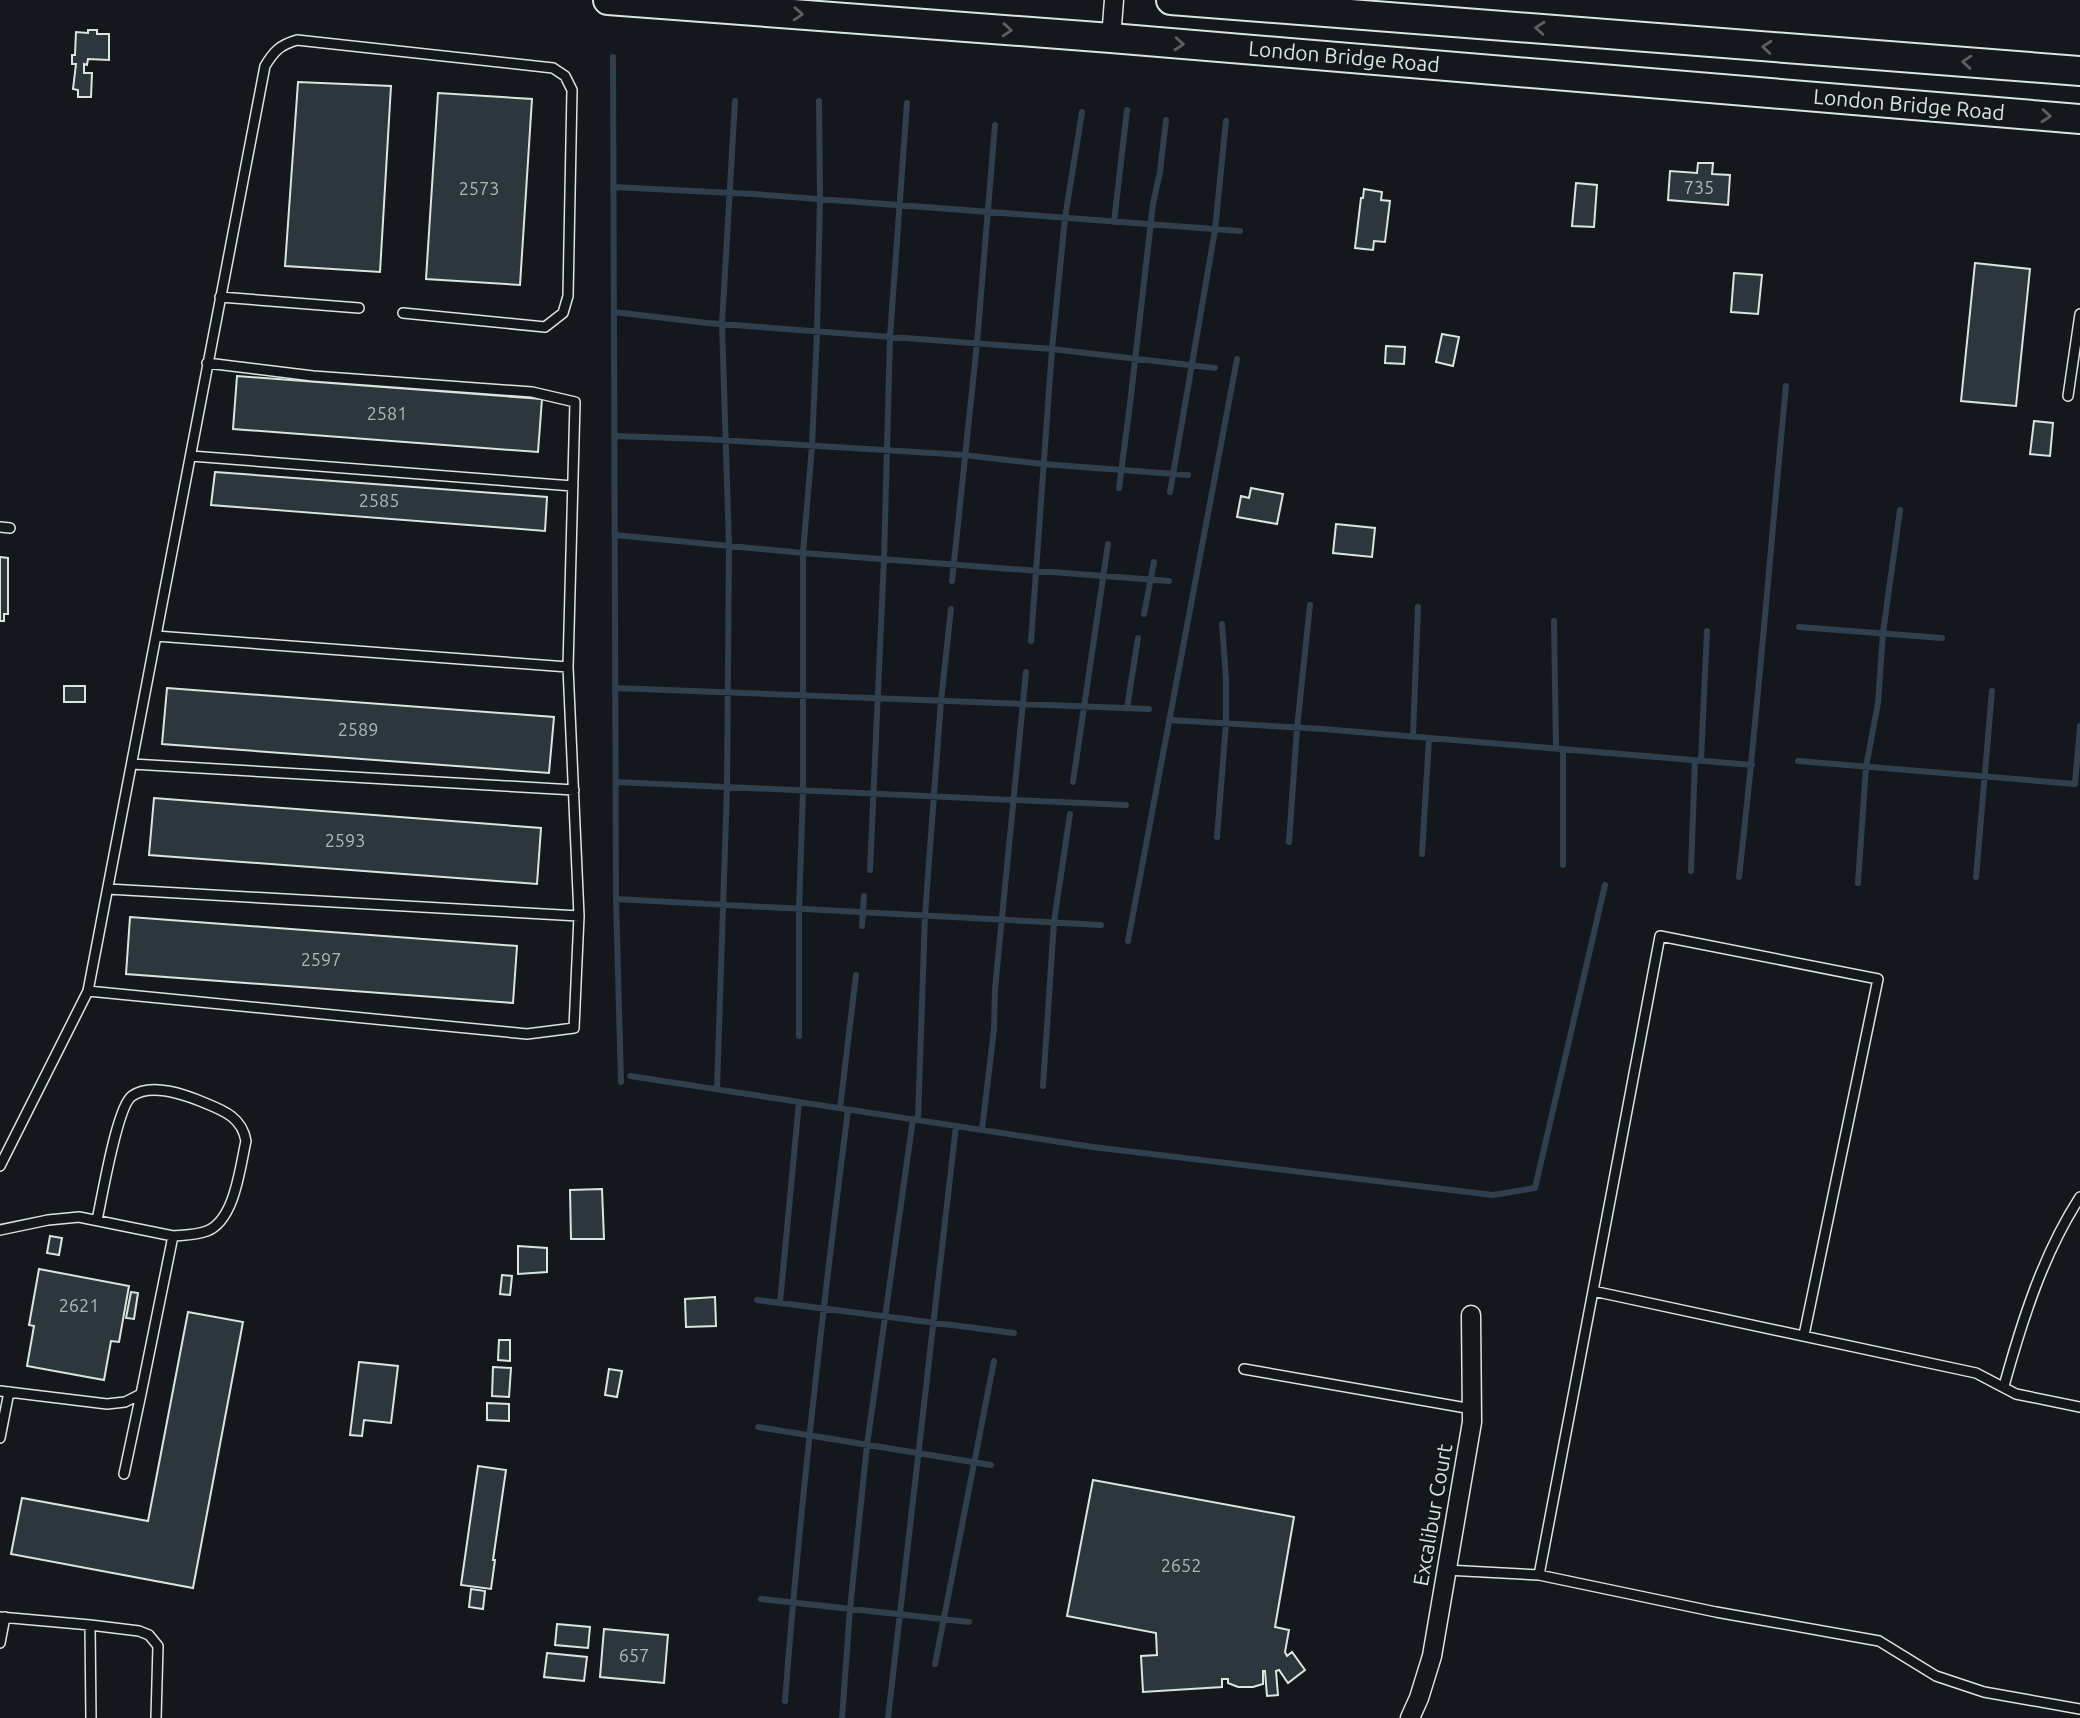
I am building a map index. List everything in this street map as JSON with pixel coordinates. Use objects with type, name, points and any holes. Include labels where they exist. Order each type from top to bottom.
[{"type":"main road","name":"London Bridge Road","points":[[608,0],[1111,38],[2080,119]]},
{"type":"main road","name":"London Bridge Road","points":[[1171,0],[2080,71]]},
{"type":"main road","points":[[1831,98],[1835,52]]},
{"type":"street","points":[[1111,38],[1114,0]]},
{"type":"street","name":"Excalibur Court","points":[[1410,1718],[1432,1656],[1472,1422],[1471,1315]]},
{"type":"lane","points":[[0,1166],[88,991],[265,66],[283,44],[297,40],[553,68],[565,76],[572,90],[568,296],[563,313],[545,327],[403,313]]},
{"type":"lane","points":[[220,297],[359,308]]},
{"type":"lane","points":[[2068,396],[2080,314]]},
{"type":"lane","points":[[88,991],[527,1034],[574,1028],[579,916],[568,667],[575,402],[532,392],[313,376],[207,363]]},
{"type":"lane","points":[[191,456],[573,486]]},
{"type":"lane","points":[[156,636],[568,667]]},
{"type":"lane","points":[[132,764],[574,790]]},
{"type":"lane","points":[[108,889],[579,916]]},
{"type":"lane","points":[[1539,1575],[1660,936],[1878,979],[1804,1335]]},
{"type":"lane","points":[[0,1230],[79,1217],[173,1236],[206,1231],[224,1216],[233,1200],[246,1141],[240,1124],[230,1114],[184,1094],[146,1091],[132,1095],[125,1104],[119,1121],[97,1220]]},
{"type":"lane","points":[[2004,1386],[2019,1331],[2046,1260],[2067,1216],[2080,1197]]},
{"type":"lane","points":[[124,1474],[173,1236]]},
{"type":"lane","points":[[1593,1291],[1976,1373],[2016,1394],[2080,1407]]},
{"type":"lane","points":[[1244,1369],[1472,1409]]},
{"type":"lane","points":[[0,1438],[4,1392],[107,1404],[125,1402],[141,1394]]},
{"type":"lane","points":[[1446,1570],[1539,1575],[1716,1612],[1879,1641],[1936,1676],[1984,1692],[2080,1709]]},
{"type":"lane","points":[[0,1643],[3,1617],[139,1631],[149,1635],[158,1646],[156,1718]]},
{"type":"lane","points":[[90,1625],[91,1718]]},
{"type":"building","points":[[88,30],[97,30],[97,34],[109,34],[109,60],[88,59],[87,65],[84,64],[84,73],[92,73],[91,97],[78,97],[78,90],[73,89],[76,64],[72,64],[72,55],[75,55],[76,32],[88,33]]},
{"type":"building","points":[[298,82],[391,86],[380,272],[285,266]]},
{"type":"building","points":[[438,93],[532,99],[520,285],[426,279]]},
{"type":"building","points":[[1698,163],[1713,163],[1712,174],[1730,175],[1728,205],[1668,200],[1670,171],[1697,173]]},
{"type":"building","points":[[1576,183],[1597,185],[1594,227],[1572,226]]},
{"type":"building","points":[[1364,189],[1382,192],[1381,200],[1390,201],[1385,242],[1374,241],[1373,250],[1355,248]]},
{"type":"building","points":[[1975,263],[2030,269],[2016,406],[1961,401]]},
{"type":"building","points":[[1734,273],[1762,275],[1758,314],[1731,312]]},
{"type":"building","points":[[1442,334],[1459,337],[1453,366],[1436,362]]},
{"type":"building","points":[[1386,346],[1405,347],[1404,364],[1385,363]]},
{"type":"building","points":[[237,376],[542,399],[538,452],[233,429]]},
{"type":"building","points":[[2034,421],[2053,423],[2050,456],[2030,454]]},
{"type":"building","points":[[215,472],[547,497],[545,531],[211,505]]},
{"type":"building","points":[[1251,488],[1283,494],[1277,524],[1237,517],[1241,496],[1249,498]]},
{"type":"building","points":[[1336,524],[1375,528],[1372,557],[1333,553]]},
{"type":"building","points":[[0,557],[8,558],[8,614],[4,614],[4,621],[0,621]]},
{"type":"building","points":[[64,686],[85,686],[85,702],[64,702]]},
{"type":"building","points":[[167,688],[554,717],[549,773],[162,744]]},
{"type":"building","points":[[154,798],[541,828],[537,884],[149,855]]},
{"type":"building","points":[[130,917],[517,946],[513,1003],[126,974]]},
{"type":"building","points":[[602,1189],[604,1239],[571,1239],[570,1190]]},
{"type":"building","points":[[50,1236],[62,1238],[59,1255],[47,1253]]},
{"type":"building","points":[[518,1246],[547,1248],[547,1272],[518,1274]]},
{"type":"building","points":[[39,1269],[129,1286],[119,1342],[111,1341],[104,1380],[27,1366],[34,1326],[29,1325]]},
{"type":"building","points":[[502,1275],[512,1276],[510,1295],[500,1294]]},
{"type":"building","points":[[131,1292],[138,1293],[134,1319],[126,1318]]},
{"type":"building","points":[[715,1297],[716,1326],[686,1327],[685,1299]]},
{"type":"building","points":[[188,1312],[243,1322],[193,1588],[11,1554],[22,1498],[148,1521]]},
{"type":"building","points":[[499,1340],[510,1340],[510,1361],[498,1360]]},
{"type":"building","points":[[359,1362],[398,1366],[391,1423],[364,1420],[362,1436],[350,1435]]},
{"type":"building","points":[[493,1367],[511,1368],[509,1397],[492,1396]]},
{"type":"building","points":[[609,1369],[622,1371],[617,1397],[605,1395]]},
{"type":"building","points":[[487,1403],[509,1404],[509,1421],[487,1420]]},
{"type":"building","points":[[478,1466],[506,1470],[491,1589],[461,1585]]},
{"type":"building","points":[[1093,1480],[1294,1517],[1275,1627],[1289,1630],[1285,1652],[1287,1656],[1292,1652],[1305,1670],[1288,1683],[1279,1670],[1276,1671],[1278,1695],[1267,1696],[1265,1671],[1263,1684],[1253,1687],[1238,1687],[1228,1683],[1228,1679],[1222,1679],[1222,1687],[1143,1692],[1141,1656],[1157,1655],[1156,1633],[1067,1616]]},
{"type":"building","points":[[471,1589],[485,1591],[483,1609],[469,1607]]},
{"type":"building","points":[[557,1624],[590,1627],[588,1648],[555,1645]]},
{"type":"building","points":[[604,1629],[668,1635],[664,1683],[600,1677]]},
{"type":"building","points":[[547,1653],[587,1657],[584,1681],[544,1677]]},
{"type":"waterway","points":[[613,57],[616,899]]},
{"type":"waterway","points":[[717,1089],[727,787],[729,546],[722,324],[735,101]]},
{"type":"waterway","points":[[799,1036],[803,553],[812,446],[817,332],[819,101]]},
{"type":"waterway","points":[[870,870],[884,559],[890,337],[907,103]]},
{"type":"waterway","points":[[1114,222],[1127,110]]},
{"type":"waterway","points":[[1031,641],[1052,349],[1065,218],[1082,112]]},
{"type":"waterway","points":[[1119,488],[1153,204],[1166,120]]},
{"type":"waterway","points":[[1170,492],[1215,230],[1226,121]]},
{"type":"waterway","points":[[952,581],[977,343],[995,125]]},
{"type":"waterway","points":[[613,187],[753,194],[1240,231]]},
{"type":"waterway","points":[[614,312],[707,323],[1052,349],[1215,368]]},
{"type":"waterway","points":[[1128,941],[1237,359]]},
{"type":"waterway","points":[[1739,877],[1786,386]]},
{"type":"waterway","points":[[614,436],[964,455],[1188,475]]},
{"type":"waterway","points":[[1858,883],[1866,767],[1878,703],[1883,633],[1900,510]]},
{"type":"waterway","points":[[615,535],[803,553],[1169,581]]},
{"type":"waterway","points":[[1073,782],[1108,544]]},
{"type":"waterway","points":[[1144,614],[1154,562]]},
{"type":"waterway","points":[[1289,842],[1310,605]]},
{"type":"waterway","points":[[1413,736],[1418,607]]},
{"type":"waterway","points":[[918,1120],[925,915],[941,701],[951,609]]},
{"type":"waterway","points":[[1554,621],[1556,748]]},
{"type":"waterway","points":[[1217,837],[1226,723],[1222,624]]},
{"type":"waterway","points":[[1799,627],[1942,638]]},
{"type":"waterway","points":[[1701,760],[1707,631]]},
{"type":"waterway","points":[[1127,708],[1138,638]]},
{"type":"waterway","points":[[982,1130],[994,1029],[995,989],[1026,672]]},
{"type":"waterway","points":[[615,688],[1149,709]]},
{"type":"waterway","points":[[1976,877],[1992,691]]},
{"type":"waterway","points":[[1169,720],[1323,729],[1752,765]]},
{"type":"waterway","points":[[1798,761],[2075,784],[2080,726]]},
{"type":"waterway","points":[[1422,854],[1429,738]]},
{"type":"waterway","points":[[1563,749],[1563,865]]},
{"type":"waterway","points":[[1691,871],[1695,760]]},
{"type":"waterway","points":[[616,782],[1126,805]]},
{"type":"waterway","points":[[1043,1086],[1054,922],[1070,814]]},
{"type":"waterway","points":[[630,1076],[1093,1147],[1493,1195],[1535,1188],[1605,885]]},
{"type":"waterway","points":[[862,926],[864,896]]},
{"type":"waterway","points":[[621,1082],[616,899],[1101,925]]},
{"type":"waterway","points":[[840,1108],[856,975]]},
{"type":"waterway","points":[[780,1303],[799,1102]]},
{"type":"waterway","points":[[785,1701],[813,1405],[848,1110]]},
{"type":"waterway","points":[[842,1718],[867,1445],[913,1119]]},
{"type":"waterway","points":[[888,1718],[956,1126]]},
{"type":"waterway","points":[[757,1300],[1014,1333]]},
{"type":"waterway","points":[[935,1664],[994,1361]]},
{"type":"waterway","points":[[758,1427],[991,1465]]},
{"type":"waterway","points":[[761,1599],[969,1622]]}]
